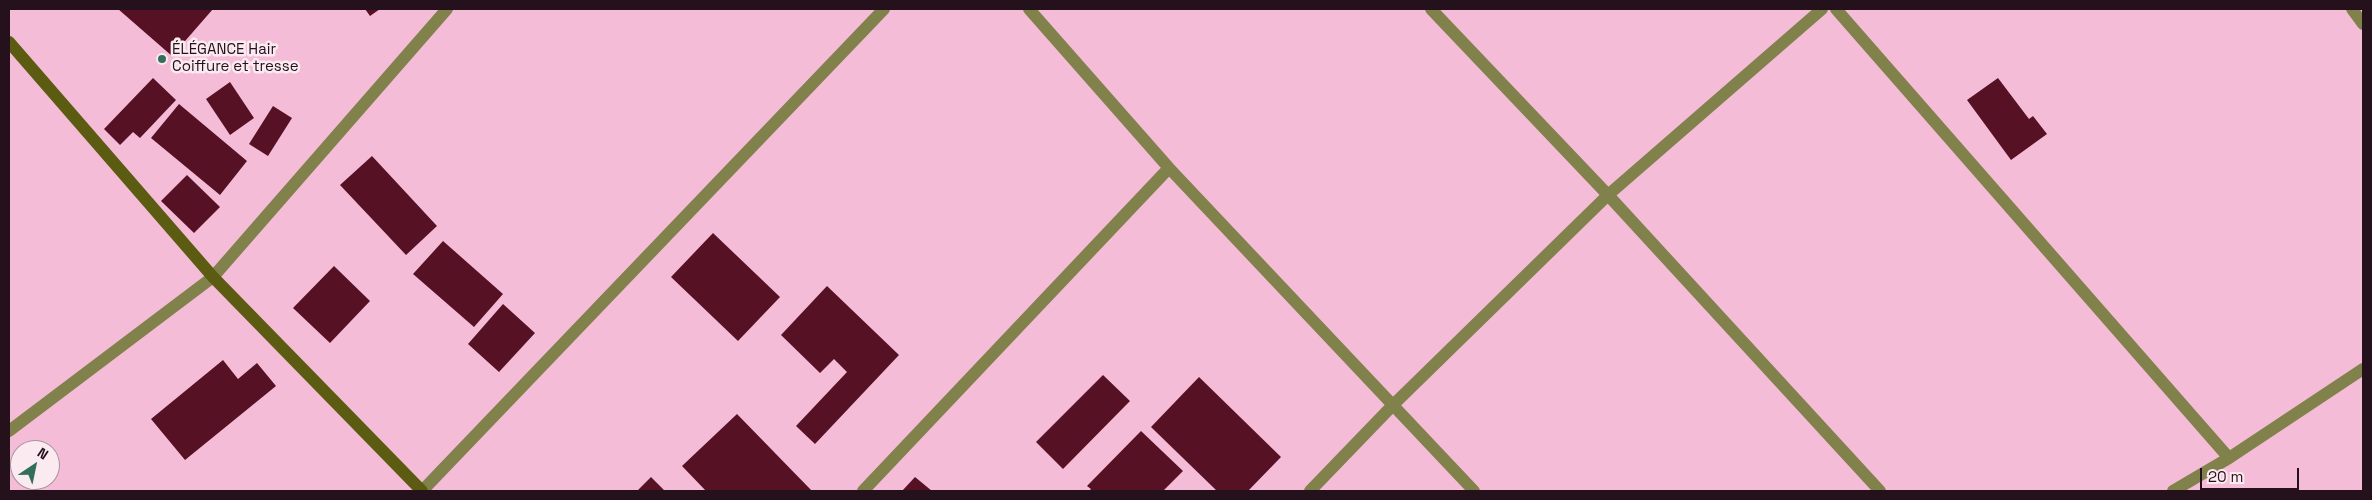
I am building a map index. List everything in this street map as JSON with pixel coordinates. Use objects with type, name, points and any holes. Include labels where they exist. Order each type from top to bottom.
[{"type":"main road","points":[[9,42],[213,278],[422,491]]},
{"type":"street","points":[[9,431],[213,278],[447,9]]},
{"type":"street","points":[[422,491],[884,9]]},
{"type":"street","points":[[1028,9],[1169,168],[1474,491]]},
{"type":"street","points":[[1431,9],[1608,195],[1880,491]]},
{"type":"street","points":[[1310,491],[1394,405],[1608,195],[1822,9]]},
{"type":"street","points":[[1836,9],[2229,458]]},
{"type":"street","points":[[2352,9],[2363,24]]},
{"type":"street","points":[[863,491],[1169,168]]},
{"type":"street","points":[[2173,491],[2229,458],[2363,369]]},
{"type":"building","points":[[118,9],[213,9],[172,56]]},
{"type":"building","points":[[365,9],[380,9],[370,16]]},
{"type":"building","points":[[153,78],[176,100],[140,138],[133,132],[120,145],[104,129]]},
{"type":"building","points":[[1998,78],[2029,119],[2033,116],[2047,134],[2011,160],[1967,100]]},
{"type":"building","points":[[230,82],[254,118],[230,135],[206,99]]},
{"type":"building","points":[[179,104],[247,161],[220,195],[151,138]]},
{"type":"building","points":[[273,106],[292,118],[268,156],[249,144]]},
{"type":"building","points":[[372,156],[437,226],[406,255],[340,185]]},
{"type":"building","points":[[187,175],[220,207],[194,233],[161,201]]},
{"type":"building","points":[[713,233],[780,297],[738,341],[671,277]]},
{"type":"building","points":[[443,241],[503,294],[474,327],[413,274]]},
{"type":"building","points":[[334,266],[370,301],[330,343],[293,308]]},
{"type":"building","points":[[827,286],[899,355],[815,444],[796,426],[847,372],[834,359],[820,373],[781,335]]},
{"type":"building","points":[[503,304],[535,333],[499,372],[468,344]]},
{"type":"building","points":[[223,360],[238,379],[257,363],[276,386],[185,460],[151,419]]},
{"type":"building","points":[[1103,375],[1130,401],[1063,469],[1036,442]]},
{"type":"building","points":[[1199,377],[1281,457],[1248,491],[1217,491],[1151,427]]},
{"type":"building","points":[[737,414],[812,491],[706,491],[682,466]]},
{"type":"building","points":[[1141,431],[1183,471],[1163,491],[1089,491],[1091,489],[1087,486]]},
{"type":"building","points":[[651,477],[665,491],[637,491]]},
{"type":"building","points":[[915,477],[932,491],[902,491]]},
{"type":"place","name":"ÉLÉGANCE Hair Coiffure et tresse","points":[[162,59]]}]
